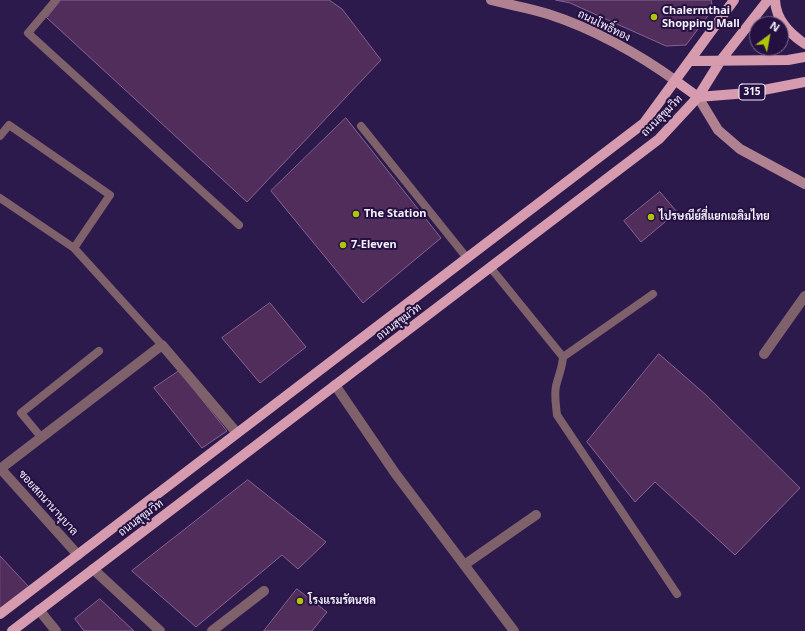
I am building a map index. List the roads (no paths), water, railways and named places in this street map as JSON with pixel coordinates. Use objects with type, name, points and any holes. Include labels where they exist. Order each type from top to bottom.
[{"type":"main road","name":"ถนนสุขุมวิท","points":[[0,614],[644,123],[734,0]]},
{"type":"main road","name":"ถนนสุขุมวิท","points":[[12,631],[659,139],[698,96],[722,60],[768,0]]},
{"type":"main road","points":[[776,0],[779,18],[794,36],[805,44]]},
{"type":"main road","points":[[690,61],[788,60],[805,58]]},
{"type":"main road","points":[[676,81],[698,96]]},
{"type":"main road","name":"315","points":[[698,96],[748,93],[805,82]]},
{"type":"street","name":"ถนนโพธิ์ทอง","points":[[491,0],[548,14],[586,30],[650,62],[676,81]]},
{"type":"street","points":[[698,96],[718,130],[740,148],[805,184]]},
{"type":"street","points":[[764,354],[805,296]]},
{"type":"street","points":[[0,469],[162,345],[237,433]]},
{"type":"street","points":[[335,385],[395,473],[514,631]]},
{"type":"street","name":"ซอยสถนานานุบาล","points":[[0,469],[78,555]]},
{"type":"street","points":[[464,565],[536,515]]},
{"type":"street","points":[[93,569],[160,631]]},
{"type":"street","points":[[212,631],[264,591]]},
{"type":"street","points":[[39,610],[56,631]]},
{"type":"lane","points":[[56,0],[28,33],[239,225]]},
{"type":"lane","points":[[0,136],[9,125],[110,195],[74,248]]},
{"type":"lane","points":[[361,126],[467,258]]},
{"type":"lane","points":[[0,198],[74,248],[162,345]]},
{"type":"lane","points":[[490,267],[563,357],[562,372],[556,385],[555,397],[557,415],[677,594]]},
{"type":"lane","points":[[563,357],[653,294]]},
{"type":"lane","points":[[42,437],[21,413],[99,351]]},
{"type":"place","name":"Chalermthai Shopping Mall","points":[[654,17]]},
{"type":"place","name":"The Station","points":[[356,214]]},
{"type":"place","name":"ไปรษณีย์สี่แยกเฉลิมไทย","points":[[651,217]]},
{"type":"place","name":"7-Eleven","points":[[343,245]]},
{"type":"place","name":"โรงแรมรัตนชล","points":[[300,601]]}]
